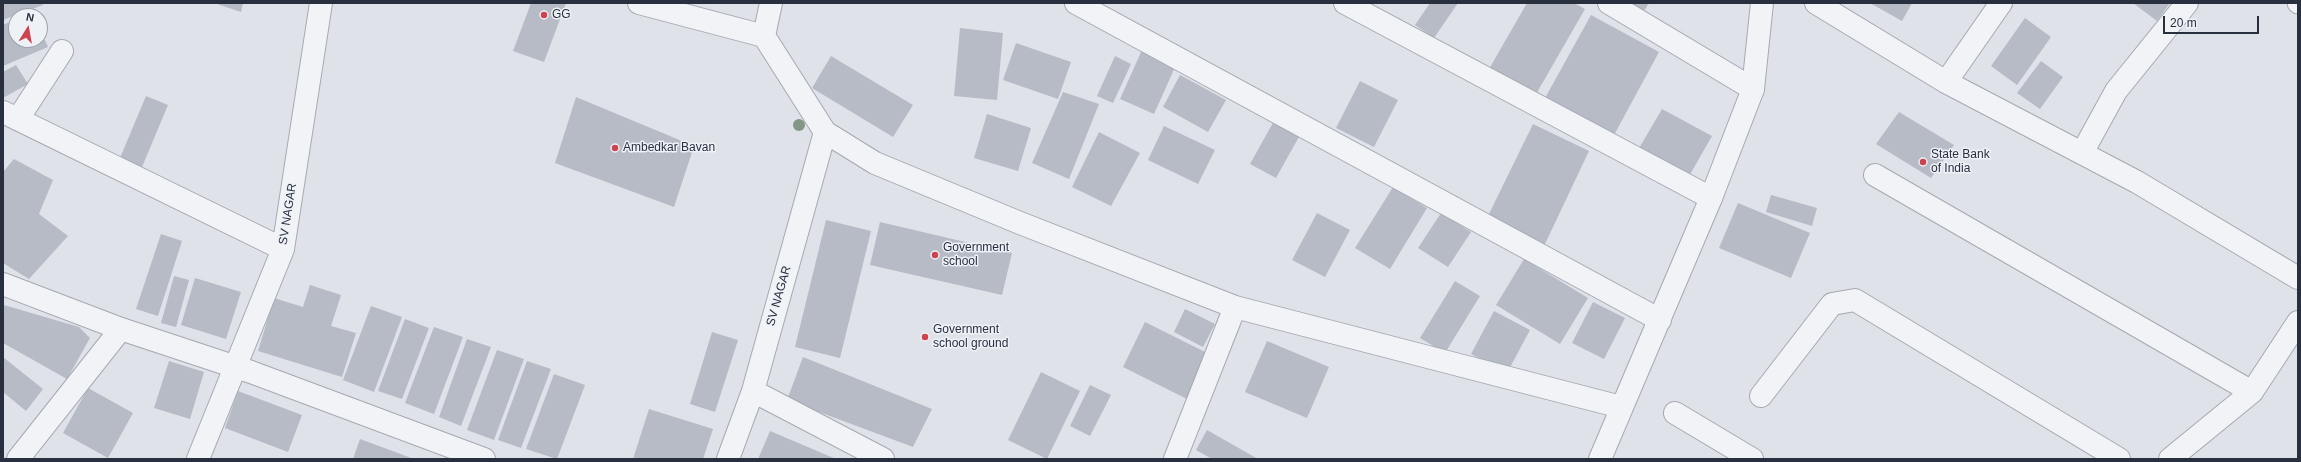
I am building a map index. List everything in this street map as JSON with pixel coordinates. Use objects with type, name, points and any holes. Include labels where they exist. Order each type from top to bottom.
[{"type":"street","name":"SV NAGAR","points":[[198,459],[283,249],[321,3]]},
{"type":"street","points":[[639,3],[764,36],[825,132],[875,162],[1020,223],[1234,307],[1621,407]]},
{"type":"street","points":[[764,36],[771,3]]},
{"type":"street","points":[[1076,3],[1660,320]]},
{"type":"street","points":[[1345,3],[1711,198]]},
{"type":"street","points":[[1609,3],[1753,89]]},
{"type":"street","points":[[1600,459],[1711,198],[1753,89],[1762,3]]},
{"type":"street","points":[[1816,3],[1946,82],[2138,182],[2298,278]]},
{"type":"street","points":[[1946,82],[2001,3]]},
{"type":"street","points":[[2082,152],[2116,90],[2187,3]]},
{"type":"street","points":[[62,52],[10,115],[283,249]]},
{"type":"street","name":"SV NAGAR","points":[[728,459],[753,391],[825,132]]},
{"type":"street","points":[[1875,175],[2252,392]]},
{"type":"street","points":[[3,284],[121,329],[236,366],[484,459]]},
{"type":"street","points":[[1760,396],[1832,304],[1855,300],[2119,459]]},
{"type":"street","points":[[1176,459],[1234,307]]},
{"type":"street","points":[[2170,459],[2252,392],[2298,322]]},
{"type":"street","points":[[18,459],[121,329]]},
{"type":"street","points":[[753,391],[883,459]]},
{"type":"street","points":[[1675,414],[1752,459]]},
{"type":"building","points":[[3,3],[42,3],[43,5],[35,8],[8,8],[8,18],[3,20]]},
{"type":"building","points":[[214,3],[243,3],[241,12]]},
{"type":"building","points":[[531,3],[566,3],[544,62],[513,51]]},
{"type":"building","points":[[1430,3],[1458,3],[1434,38],[1415,25]]},
{"type":"building","points":[[1527,3],[1574,3],[1585,9],[1535,96],[1489,69]]},
{"type":"building","points":[[1630,3],[1649,3],[1644,11]]},
{"type":"building","points":[[1870,3],[1912,3],[1902,21]]},
{"type":"building","points":[[2133,3],[2170,3],[2157,21]]},
{"type":"building","points":[[1591,15],[1659,52],[1613,137],[1544,100]]},
{"type":"building","points":[[2025,18],[2051,37],[2017,85],[1991,66]]},
{"type":"building","points":[[8,23],[8,48],[46,48],[3,66],[3,25]]},
{"type":"building","points":[[960,28],[1003,33],[997,100],[954,96]]},
{"type":"building","points":[[1016,43],[1071,62],[1058,99],[1003,80]]},
{"type":"building","points":[[1142,50],[1176,65],[1154,114],[1120,99]]},
{"type":"building","points":[[831,56],[913,105],[893,137],[812,88]]},
{"type":"building","points":[[1115,56],[1131,64],[1113,103],[1097,96]]},
{"type":"building","points":[[2041,61],[2063,77],[2040,109],[2017,93]]},
{"type":"building","points":[[16,65],[28,84],[3,98],[3,72]]},
{"type":"building","points":[[1180,75],[1226,100],[1208,132],[1163,107]]},
{"type":"building","points":[[1360,81],[1398,100],[1374,147],[1336,128]]},
{"type":"building","points":[[1063,92],[1099,104],[1069,179],[1032,163]]},
{"type":"building","points":[[146,96],[168,105],[142,167],[120,158]]},
{"type":"building","points":[[576,97],[694,146],[674,207],[555,163]]},
{"type":"building","points":[[1662,109],[1712,136],[1688,178],[1638,150]]},
{"type":"building","name":"State Bank of India","points":[[1899,112],[1954,145],[1931,178],[1876,144]]},
{"type":"building","points":[[987,114],[1031,128],[1018,171],[974,158]]},
{"type":"building","points":[[1274,121],[1300,135],[1276,178],[1250,164]]},
{"type":"building","points":[[1533,124],[1589,151],[1545,244],[1488,216]]},
{"type":"building","points":[[1164,126],[1215,150],[1198,184],[1148,160]]},
{"type":"building","points":[[1099,132],[1140,153],[1111,206],[1072,187]]},
{"type":"building","points":[[14,159],[53,180],[39,214],[68,236],[29,279],[3,263],[3,172]]},
{"type":"building","points":[[1393,187],[1427,208],[1390,269],[1355,248]]},
{"type":"building","points":[[1771,195],[1817,208],[1812,226],[1766,212]]},
{"type":"building","points":[[1738,203],[1810,233],[1791,278],[1719,248]]},
{"type":"building","points":[[1317,213],[1350,230],[1325,277],[1292,260]]},
{"type":"building","points":[[1441,213],[1471,232],[1448,267],[1418,248]]},
{"type":"building","points":[[826,220],[871,231],[840,358],[795,347]]},
{"type":"building","points":[[880,222],[1012,253],[1002,295],[870,265]]},
{"type":"building","points":[[161,234],[182,241],[158,316],[136,309]]},
{"type":"building","points":[[1524,259],[1588,298],[1560,344],[1496,305]]},
{"type":"building","points":[[174,276],[189,280],[176,327],[161,323]]},
{"type":"building","points":[[195,278],[241,292],[226,339],[181,325]]},
{"type":"building","points":[[1455,281],[1480,296],[1445,353],[1420,338]]},
{"type":"building","points":[[310,285],[341,295],[331,326],[356,333],[342,377],[258,351],[274,298],[303,307]]},
{"type":"building","points":[[1593,302],[1625,318],[1604,359],[1572,343]]},
{"type":"building","points":[[4,305],[79,327],[90,338],[67,379],[3,343]]},
{"type":"building","points":[[371,306],[402,317],[374,392],[343,380]]},
{"type":"building","points":[[1185,309],[1215,324],[1203,347],[1174,332]]},
{"type":"building","points":[[1494,311],[1530,330],[1507,373],[1471,354]]},
{"type":"building","points":[[405,319],[429,328],[402,399],[378,391]]},
{"type":"building","points":[[1145,322],[1209,354],[1187,399],[1123,367]]},
{"type":"building","points":[[434,327],[463,337],[434,414],[405,403]]},
{"type":"building","points":[[712,332],[738,340],[715,412],[690,404]]},
{"type":"building","points":[[467,339],[491,347],[461,426],[439,417]]},
{"type":"building","points":[[1267,341],[1329,367],[1307,418],[1245,392]]},
{"type":"building","points":[[497,350],[524,359],[494,440],[467,430]]},
{"type":"building","points":[[3,357],[43,389],[26,411],[3,392]]},
{"type":"building","points":[[803,357],[932,409],[913,447],[787,400]]},
{"type":"building","points":[[169,361],[204,372],[190,419],[154,408]]},
{"type":"building","points":[[527,361],[551,369],[521,448],[498,440]]},
{"type":"building","points":[[1041,372],[1080,391],[1047,459],[1008,440]]},
{"type":"building","points":[[554,374],[585,385],[557,459],[526,449]]},
{"type":"building","points":[[1090,385],[1111,395],[1090,436],[1070,426]]},
{"type":"building","points":[[88,388],[133,413],[108,458],[63,433]]},
{"type":"building","points":[[238,391],[302,415],[288,452],[225,428]]},
{"type":"building","points":[[649,409],[713,429],[703,459],[633,459]]},
{"type":"building","points":[[1207,430],[1258,459],[1212,459],[1196,450]]},
{"type":"building","points":[[770,431],[836,459],[758,459]]},
{"type":"building","points":[[360,439],[414,459],[353,459]]},
{"type":"place","name":"GG","points":[[544,15]]},
{"type":"place","name":"Ambedkar Bavan","points":[[615,148]]},
{"type":"place","name":"State Bank of India","points":[[1923,162]]},
{"type":"place","name":"Government school","points":[[935,255]]},
{"type":"place","name":"Government school ground","points":[[925,337]]}]
